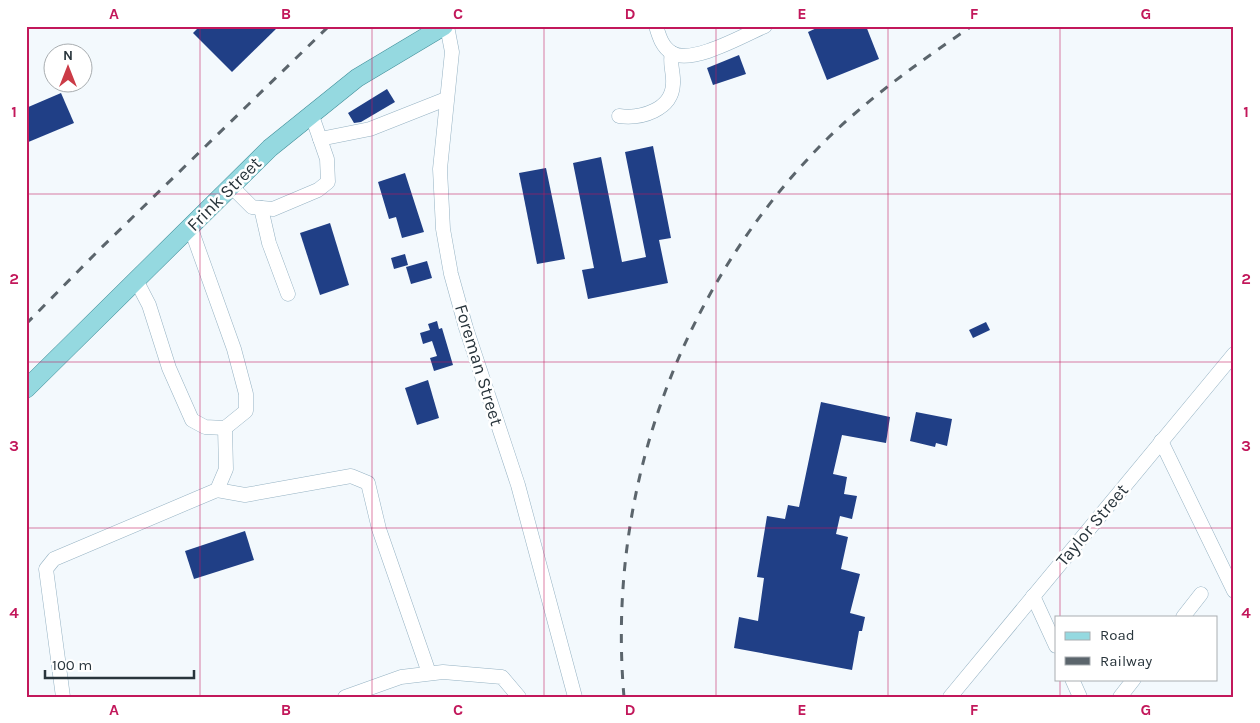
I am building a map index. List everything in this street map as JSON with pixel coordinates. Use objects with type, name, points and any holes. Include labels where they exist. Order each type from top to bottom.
[{"type":"main road","name":"Frink Street","points":[[26,389],[270,148],[311,113],[357,78],[445,26]]},
{"type":"street","name":"Foreman Street","points":[[445,26],[452,52],[441,147],[441,195],[443,229],[451,274],[466,328],[518,484],[575,697]]},
{"type":"street","points":[[656,26],[665,47],[672,53],[680,56],[698,54],[765,26]]},
{"type":"street","points":[[619,116],[635,116],[659,108],[668,101],[673,84],[672,53]]},
{"type":"street","points":[[320,139],[370,128],[446,99]]},
{"type":"street","points":[[231,186],[252,207],[273,209],[318,190],[328,182],[327,159],[311,113]]},
{"type":"street","points":[[261,208],[270,244],[288,294]]},
{"type":"street","points":[[136,280],[150,305],[169,368],[192,420],[205,428],[225,428],[246,411],[246,394],[234,349],[190,226]]},
{"type":"street","name":"Taylor Street","points":[[950,697],[1234,354]]},
{"type":"street","points":[[217,490],[226,469],[225,428]]},
{"type":"street","points":[[1161,441],[1234,591]]},
{"type":"street","points":[[63,697],[46,569],[54,559],[217,490],[245,494],[351,476],[368,482],[380,529],[429,673]]},
{"type":"street","points":[[1184,616],[1202,594]]},
{"type":"street","points":[[1033,596],[1055,644]]},
{"type":"street","points":[[345,697],[401,677],[443,672],[502,677],[519,697]]},
{"type":"street","points":[[1072,680],[1080,697]]},
{"type":"street","points":[[1120,697],[1133,680]]},
{"type":"building","points":[[200,26],[279,26],[232,72],[193,33]]},
{"type":"building","points":[[821,26],[866,26],[879,59],[827,80],[808,32]]},
{"type":"building","points":[[739,55],[746,74],[713,85],[707,68]]},
{"type":"building","points":[[387,89],[395,102],[361,122],[354,123],[348,113]]},
{"type":"building","points":[[61,93],[74,123],[26,143],[26,108]]},
{"type":"building","points":[[653,146],[671,238],[659,240],[668,283],[588,299],[582,270],[594,268],[573,163],[601,157],[622,262],[646,257],[625,152]]},
{"type":"building","points":[[546,168],[565,259],[537,264],[519,173]]},
{"type":"building","points":[[405,173],[424,232],[402,238],[396,217],[389,219],[378,182]]},
{"type":"building","points":[[330,223],[349,285],[320,295],[300,233]]},
{"type":"building","points":[[405,254],[408,265],[394,269],[391,258]]},
{"type":"building","points":[[427,261],[432,278],[411,284],[406,267]]},
{"type":"building","points":[[437,321],[439,329],[442,328],[453,365],[434,371],[430,358],[437,356],[432,341],[423,344],[420,333],[430,330],[428,324]]},
{"type":"building","points":[[986,322],[990,330],[973,338],[969,330]]},
{"type":"building","points":[[428,380],[439,418],[417,425],[405,388]]},
{"type":"building","points":[[821,402],[890,417],[886,443],[842,435],[833,474],[847,477],[844,494],[857,496],[852,519],[840,516],[836,534],[848,537],[841,569],[860,574],[850,613],[865,617],[862,631],[859,631],[852,670],[734,648],[739,617],[758,621],[764,578],[757,577],[767,516],[785,519],[788,505],[799,507]]},
{"type":"building","points":[[916,412],[952,419],[947,446],[936,443],[935,447],[910,441]]},
{"type":"building","points":[[245,531],[254,560],[194,579],[185,551]]},
{"type":"railway","points":[[26,324],[98,251],[329,26]]},
{"type":"railway","points":[[624,697],[622,620],[627,544],[642,469],[664,396],[693,326],[731,259],[775,197],[827,139],[861,108],[934,52],[972,26]]}]
